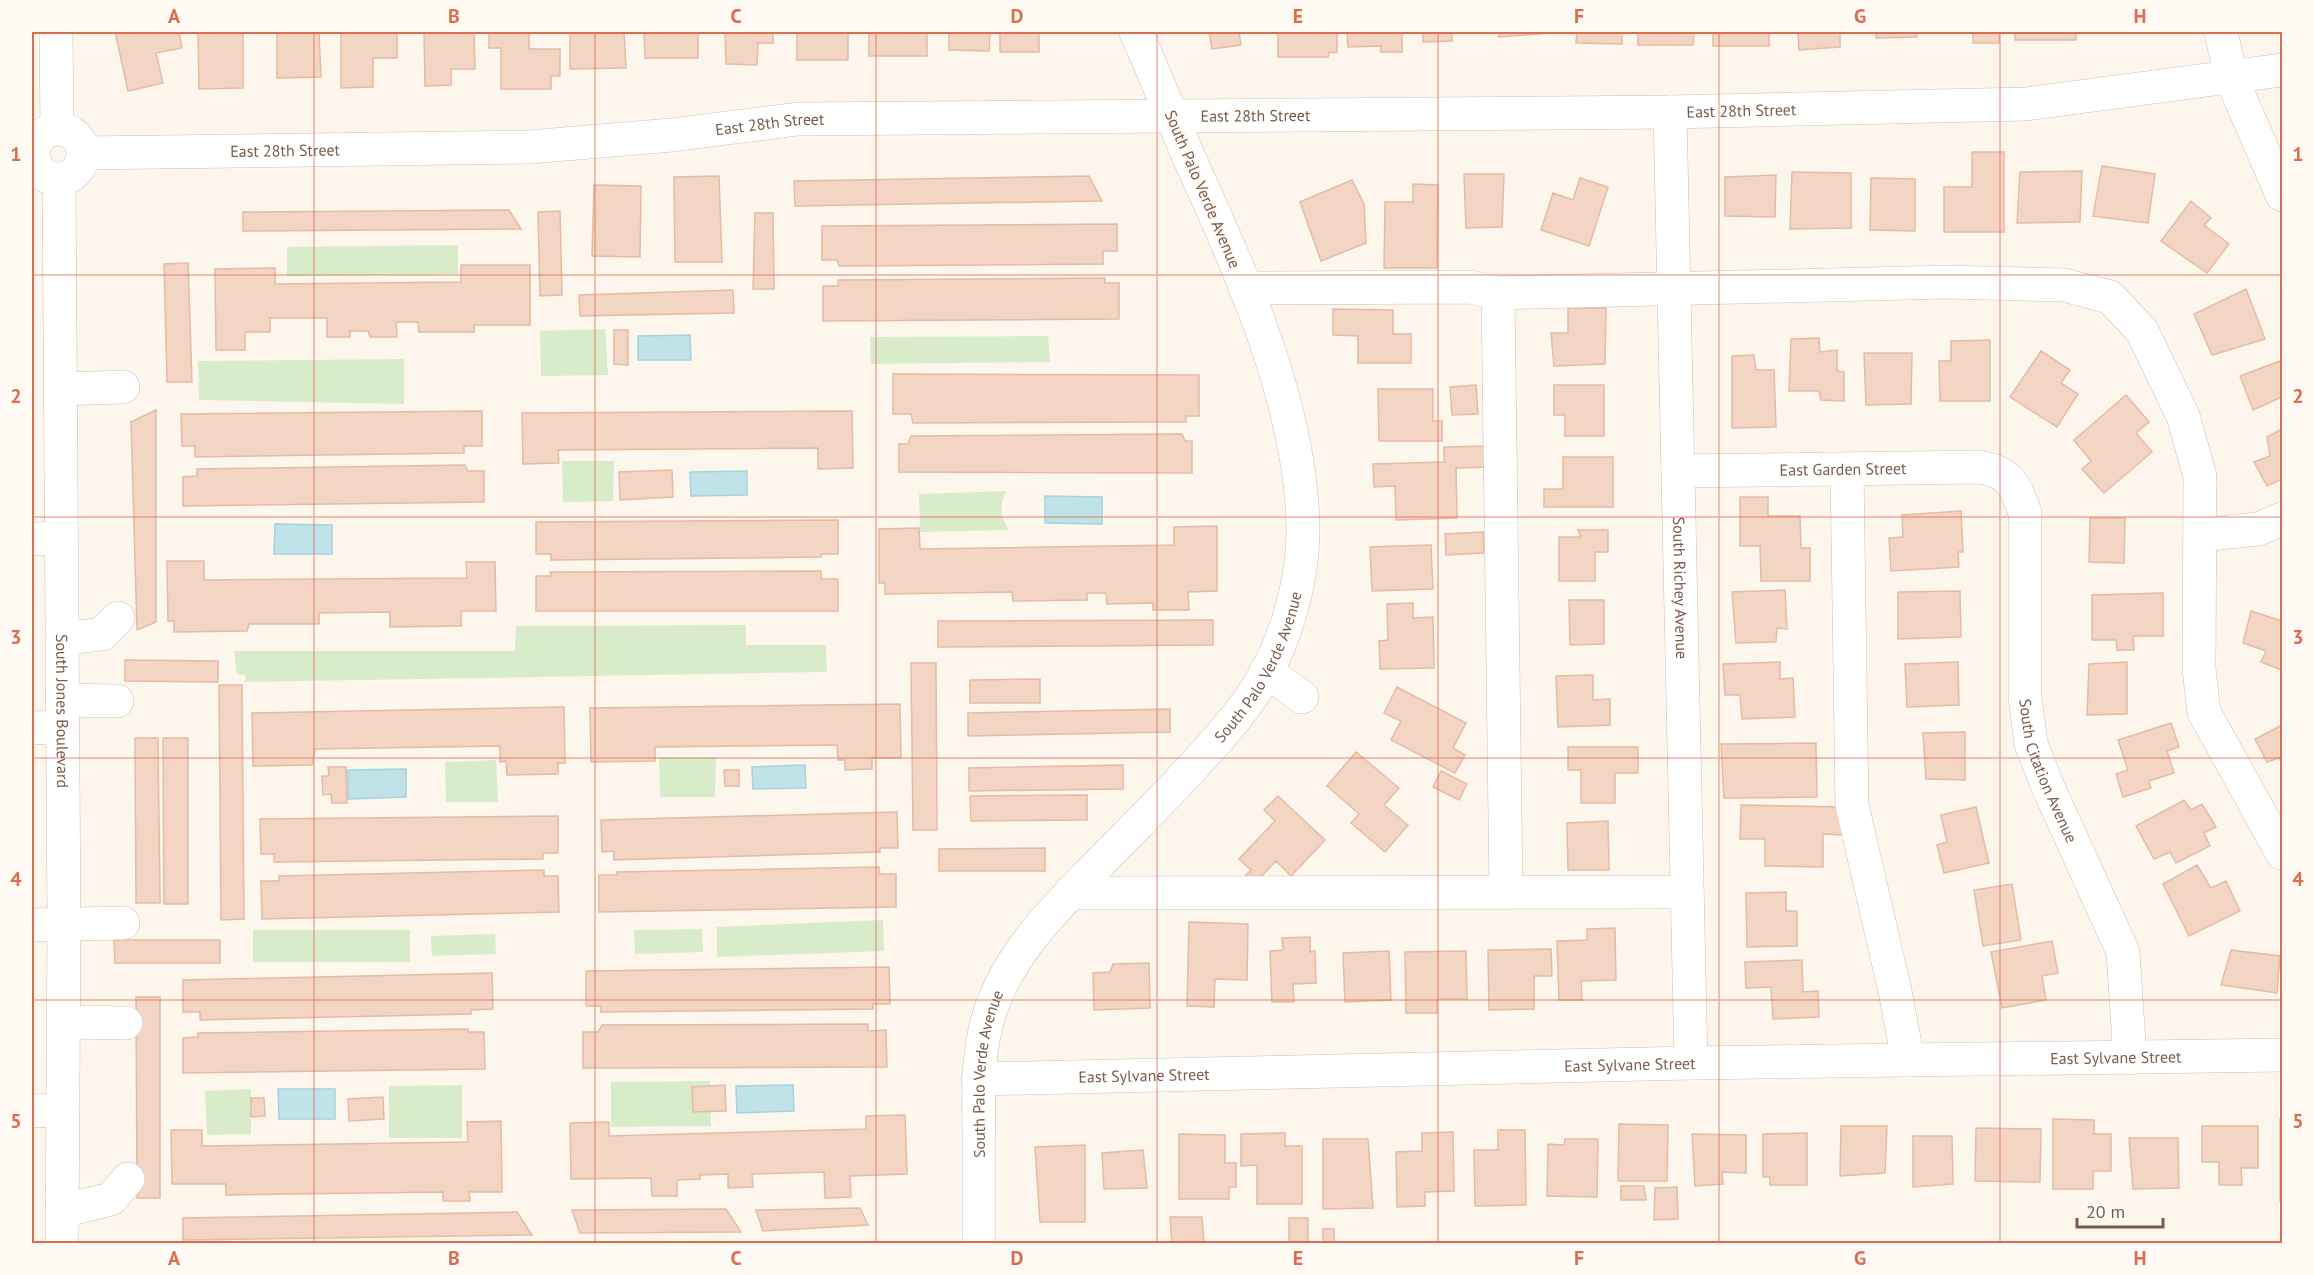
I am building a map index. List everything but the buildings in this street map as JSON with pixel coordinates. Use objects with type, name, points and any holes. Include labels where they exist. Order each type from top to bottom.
[{"type":"street","points":[[56,32],[57,128]]},
{"type":"street","name":"South Palo Verde Avenue","points":[[979,1244],[978,1080],[985,1030],[992,1004],[1002,982],[1030,938],[1070,893],[1168,794],[1238,714],[1266,670],[1279,644],[1292,604],[1303,535],[1302,498],[1282,393],[1220,225],[1136,32]]},
{"type":"street","points":[[2221,32],[2231,77],[2283,195]]},
{"type":"street","name":"East 28th Street","points":[[84,153],[529,147],[672,135],[798,119],[1670,112],[2026,104],[2283,70]]},
{"type":"street","name":"South Richey Avenue","points":[[1670,112],[1691,1063]]},
{"type":"street","points":[[57,128],[73,132],[79,138],[84,153],[79,168],[73,174],[59,179],[51,178],[39,169],[32,155],[37,140],[49,130],[57,128]]},
{"type":"street","name":"South Jones Boulevard","points":[[59,179],[46,346],[60,389],[46,538],[62,639],[52,718],[64,924],[64,1022],[47,1110],[62,1211],[62,1244]]},
{"type":"street","points":[[1245,288],[1470,287],[1498,293],[1947,282],[2064,285],[2110,297],[2142,331],[2183,416],[2200,476],[2199,669],[2204,712],[2283,853]]},
{"type":"street","points":[[1498,293],[1506,892]]},
{"type":"street","points":[[60,389],[123,387]]},
{"type":"street","name":"East Garden Street","points":[[1678,471],[1979,467],[1994,469],[2006,476]]},
{"type":"street","points":[[1847,470],[1847,615],[1852,805],[1895,991],[1908,1060]]},
{"type":"street","name":"South Citation Avenue","points":[[2006,476],[2016,488],[2025,513],[2025,698],[2031,744],[2122,952],[2130,1058]]},
{"type":"street","points":[[2200,535],[2258,529],[2283,519]]},
{"type":"street","points":[[62,639],[102,634],[118,618]]},
{"type":"street","points":[[1266,670],[1302,697]]},
{"type":"street","points":[[52,718],[117,700]]},
{"type":"street","points":[[1070,893],[1687,892]]},
{"type":"street","points":[[32,925],[123,923]]},
{"type":"street","points":[[64,1022],[126,1023]]},
{"type":"street","name":"East Sylvane Street","points":[[978,1080],[1691,1063],[2283,1055]]},
{"type":"street","points":[[62,1211],[111,1199],[128,1179]]},
{"type":"green space","points":[[458,245],[458,274],[287,276],[287,247]]},
{"type":"green space","points":[[605,329],[608,375],[541,376],[540,331]]},
{"type":"green space","points":[[1048,336],[1050,362],[871,364],[870,337]]},
{"type":"green space","points":[[404,359],[404,404],[199,400],[198,361]]},
{"type":"green space","points":[[562,461],[614,461],[613,501],[563,502]]},
{"type":"green space","points":[[1006,491],[1002,511],[1009,530],[920,532],[919,494]]},
{"type":"green space","points":[[746,625],[746,645],[826,645],[827,672],[245,682],[246,675],[237,674],[234,651],[515,651],[516,626]]},
{"type":"green space","points":[[659,757],[716,757],[715,797],[660,797]]},
{"type":"green space","points":[[496,760],[498,802],[446,802],[445,762]]},
{"type":"green space","points":[[883,920],[884,951],[717,957],[717,927]]},
{"type":"green space","points":[[702,929],[703,952],[635,954],[634,930]]},
{"type":"green space","points":[[253,930],[410,930],[410,962],[253,962]]},
{"type":"green space","points":[[495,934],[496,954],[432,956],[431,936]]},
{"type":"green space","points":[[710,1081],[711,1126],[611,1127],[611,1082]]},
{"type":"green space","points":[[462,1085],[462,1138],[389,1138],[389,1086]]},
{"type":"green space","points":[[251,1089],[251,1134],[207,1135],[205,1091]]},
{"type":"water","points":[[690,335],[691,360],[638,360],[638,336]]},
{"type":"water","points":[[747,471],[747,495],[691,496],[690,472]]},
{"type":"water","points":[[1045,496],[1102,497],[1102,524],[1045,523]]},
{"type":"water","points":[[275,524],[332,525],[332,554],[274,554]]},
{"type":"water","points":[[805,765],[806,788],[753,789],[752,767]]},
{"type":"water","points":[[406,769],[406,797],[348,799],[348,770]]},
{"type":"water","points":[[793,1085],[794,1111],[737,1113],[736,1086]]},
{"type":"water","points":[[278,1089],[335,1089],[335,1119],[279,1119]]}]
